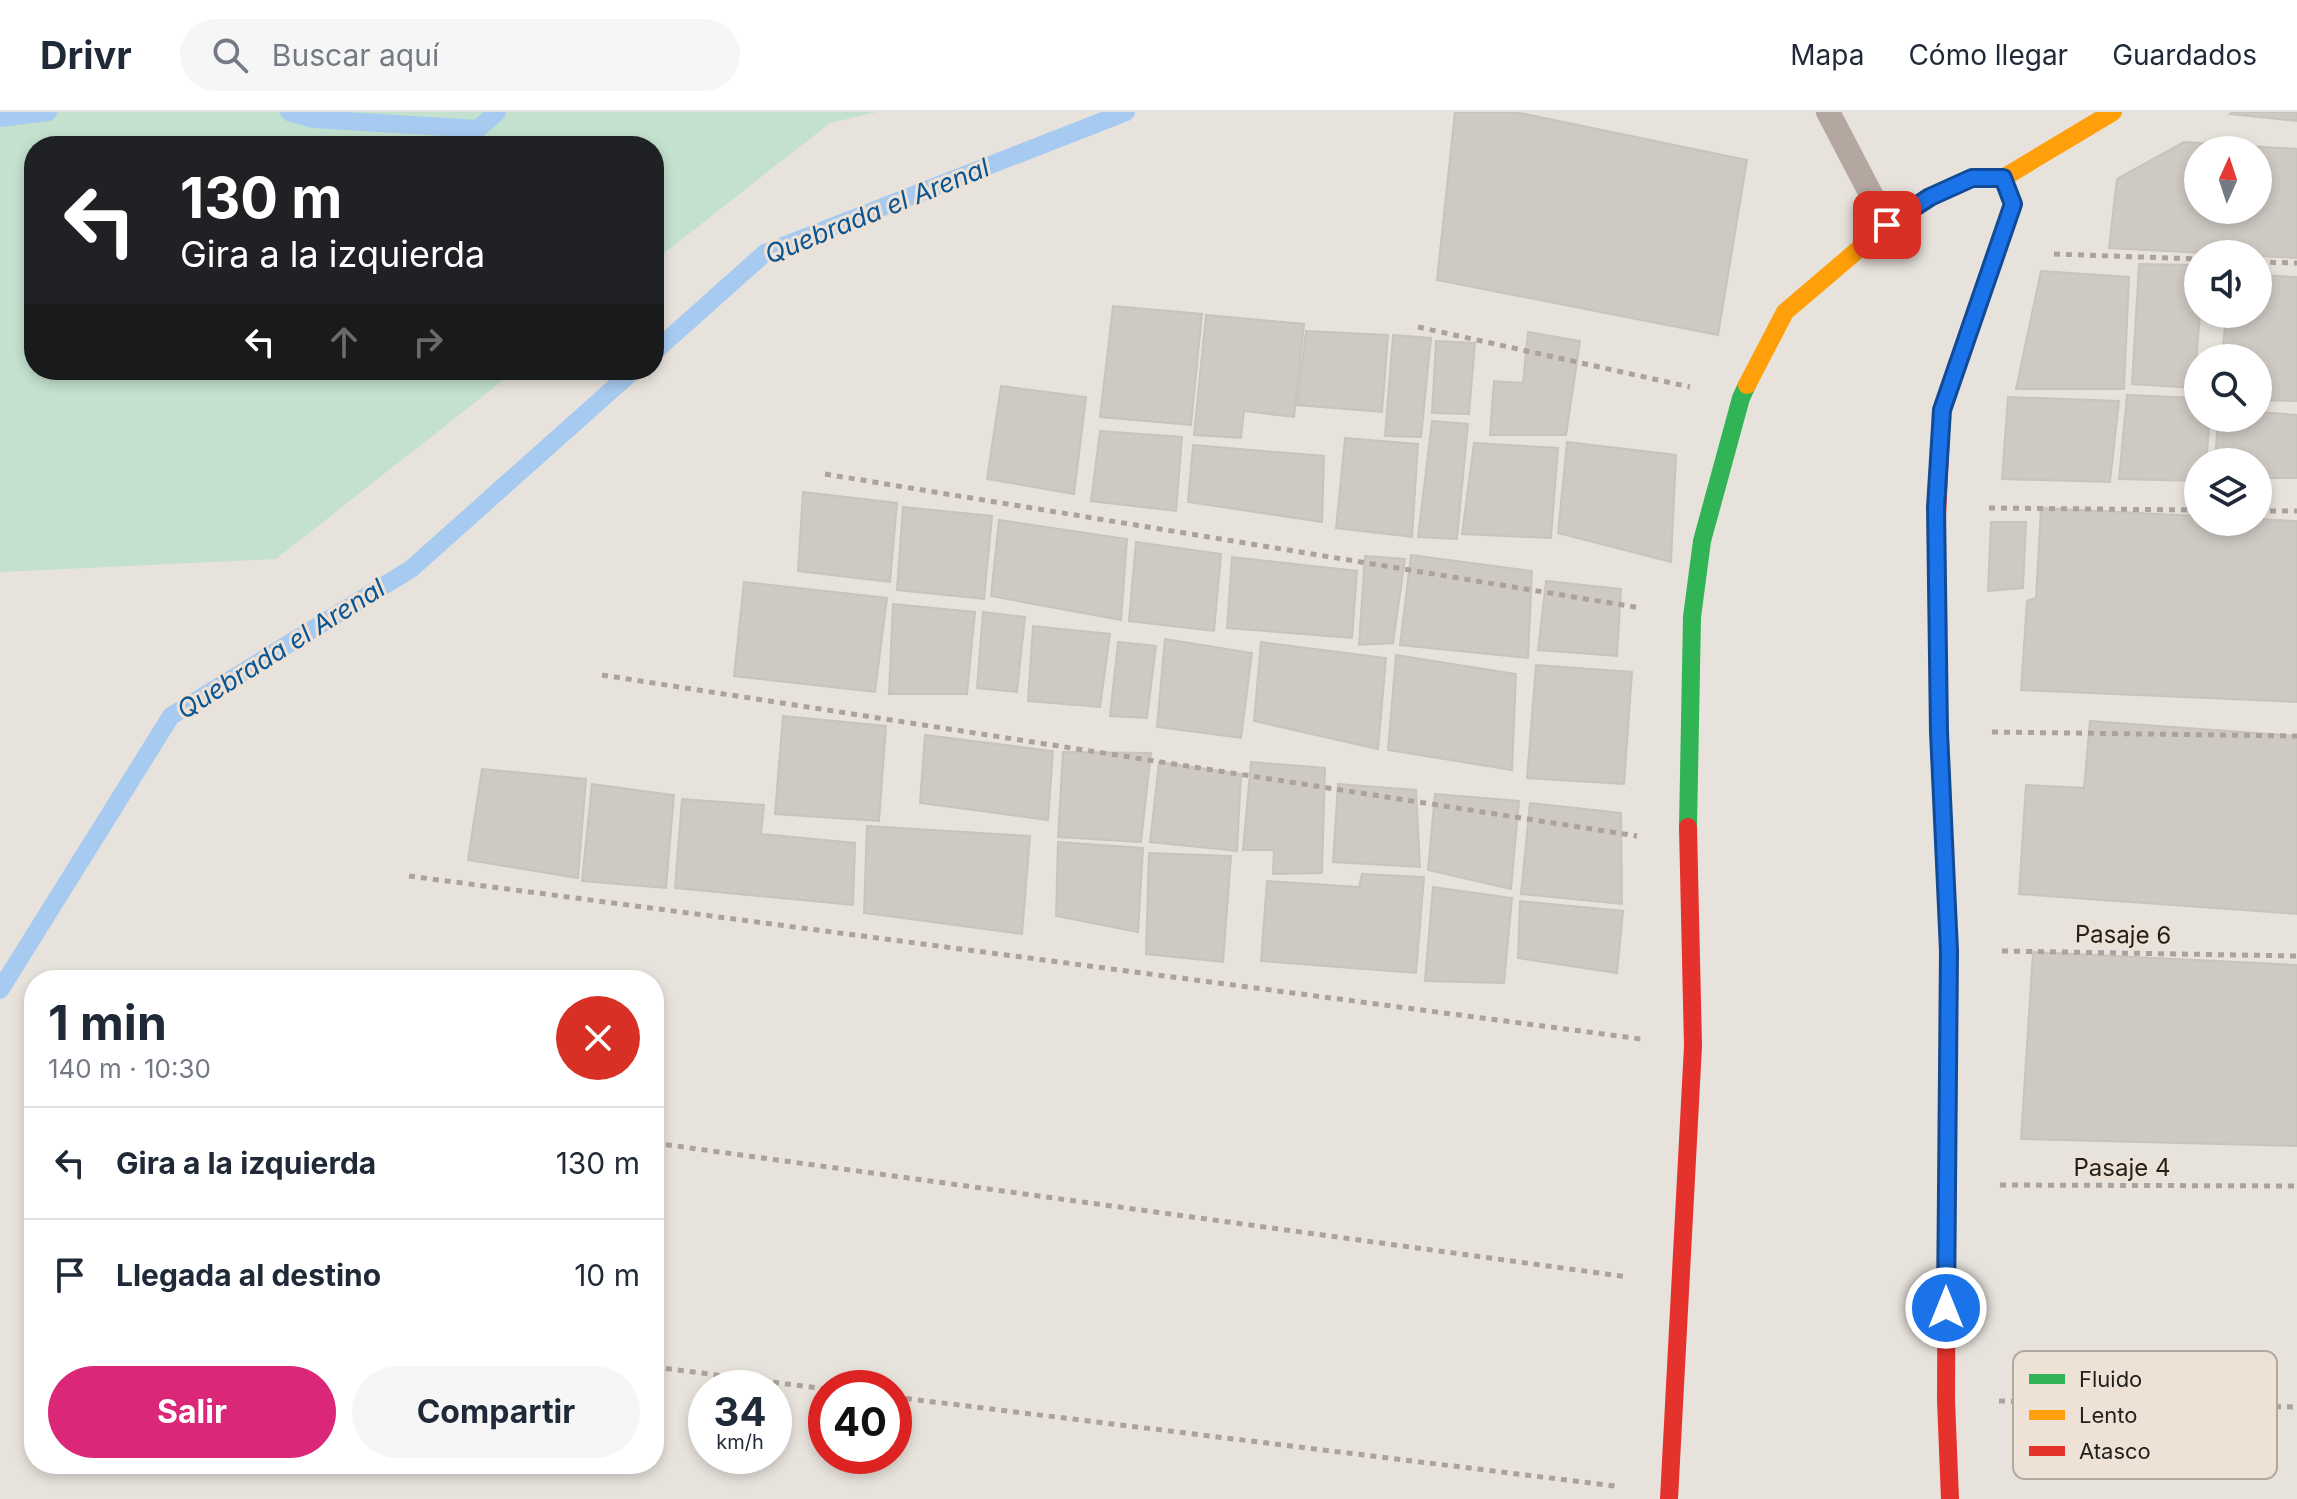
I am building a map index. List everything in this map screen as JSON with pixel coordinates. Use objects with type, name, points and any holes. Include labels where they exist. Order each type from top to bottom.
[{"type":"street","points":[[1669,1496],[1693,1046],[1688,844],[1692,617],[1702,541],[1741,398],[1785,312],[1887,225],[1930,197],[1972,178],[2003,178],[2113,112]]},
{"type":"street","points":[[1950,1499],[1946,1400],[1949,951],[1939,732],[1936,507],[1942,410],[2013,204],[2003,178]]},
{"type":"lane","points":[[1828,112],[1887,225]]},
{"type":"path","points":[[1997,252],[2184,259]]},
{"type":"path","points":[[2272,262],[2297,263]]},
{"type":"path","points":[[1418,327],[1741,398]]},
{"type":"path","points":[[825,474],[1692,617]]},
{"type":"path","points":[[1936,507],[2184,510]]},
{"type":"path","points":[[2272,511],[2297,511]]},
{"type":"path","points":[[602,675],[1688,844]]},
{"type":"path","points":[[1939,732],[2297,736]]},
{"type":"path","points":[[409,876],[1693,1046]]},
{"type":"path","name":"Pasaje 6","points":[[1949,951],[2297,956]]},
{"type":"path","points":[[664,1144],[1680,1284]]},
{"type":"path","name":"Pasaje 4","points":[[1947,1185],[2297,1186]]},
{"type":"path","points":[[664,1368],[808,1387]]},
{"type":"path","points":[[912,1399],[1669,1496]]},
{"type":"path","points":[[1946,1400],[2013,1401]]},
{"type":"path","points":[[2277,1407],[2297,1407]]},
{"type":"green space","points":[[0,112],[877,112],[830,123],[664,253],[664,136],[24,136],[24,380],[503,380],[276,559],[0,572]]},
{"type":"building","points":[[1455,112],[1515,112],[1747,160],[1718,335],[1437,280]]},
{"type":"building","points":[[2297,112],[2297,121],[2230,114]]},
{"type":"building","points":[[2184,142],[2184,224],[2272,224],[2272,147],[2297,149],[2297,258],[2272,257],[2272,240],[2184,240],[2184,252],[2109,248],[2117,179]]},
{"type":"building","points":[[2139,264],[2184,265],[2184,328],[2199,328],[2198,344],[2184,344],[2184,387],[2132,384]]},
{"type":"building","points":[[2041,271],[2129,277],[2124,389],[2016,389]]},
{"type":"building","points":[[2272,276],[2297,277],[2297,401],[2272,400],[2272,344],[2223,344],[2225,328],[2272,328]]},
{"type":"building","points":[[1113,306],[1202,314],[1191,425],[1100,417]]},
{"type":"building","points":[[1206,315],[1304,324],[1294,417],[1244,411],[1241,438],[1194,435]]},
{"type":"building","points":[[1306,331],[1388,335],[1382,412],[1297,405]]},
{"type":"building","points":[[1528,332],[1580,341],[1566,435],[1490,435],[1494,381],[1523,383]]},
{"type":"building","points":[[1393,335],[1431,338],[1421,437],[1385,436]]},
{"type":"building","points":[[1436,341],[1475,343],[1469,414],[1432,413]]},
{"type":"building","points":[[1001,386],[1086,397],[1074,494],[987,479]]},
{"type":"building","points":[[2127,395],[2184,397],[2184,432],[2209,432],[2207,448],[2184,448],[2184,481],[2119,479]]},
{"type":"building","points":[[2008,397],[2119,401],[2110,482],[2002,479]]},
{"type":"building","points":[[2272,413],[2297,415],[2297,478],[2272,478],[2272,448],[2216,448],[2217,432],[2272,432]]},
{"type":"building","points":[[1432,421],[1468,424],[1457,539],[1418,537]]},
{"type":"building","points":[[1100,431],[1182,437],[1176,511],[1091,501]]},
{"type":"building","points":[[1345,438],[1418,444],[1412,537],[1336,528]]},
{"type":"building","points":[[1567,442],[1676,455],[1671,562],[1558,533]]},
{"type":"building","points":[[1474,443],[1558,448],[1551,538],[1462,534]]},
{"type":"building","points":[[1193,445],[1324,456],[1322,522],[1188,502]]},
{"type":"building","points":[[803,492],[897,503],[890,582],[798,571]]},
{"type":"building","points":[[903,507],[992,516],[984,599],[897,590]]},
{"type":"building","points":[[2041,508],[2184,515],[2184,536],[2272,536],[2272,520],[2297,521],[2297,702],[2021,690],[2027,601],[2036,598]]},
{"type":"building","points":[[999,520],[1127,539],[1121,620],[991,596]]},
{"type":"building","points":[[1991,522],[2026,522],[2023,588],[1988,591]]},
{"type":"building","points":[[1136,542],[1221,554],[1214,631],[1129,621]]},
{"type":"building","points":[[1411,555],[1532,571],[1528,658],[1400,645]]},
{"type":"building","points":[[1365,556],[1405,559],[1393,643],[1359,645]]},
{"type":"building","points":[[1232,557],[1357,571],[1352,638],[1227,628]]},
{"type":"building","points":[[1546,581],[1621,589],[1617,656],[1538,650]]},
{"type":"building","points":[[744,582],[887,598],[875,692],[734,676]]},
{"type":"building","points":[[893,604],[975,612],[967,694],[889,694]]},
{"type":"building","points":[[983,612],[1025,617],[1017,692],[977,688]]},
{"type":"building","points":[[1033,626],[1110,634],[1100,707],[1028,701]]},
{"type":"building","points":[[1165,639],[1252,653],[1241,738],[1157,727]]},
{"type":"building","points":[[1118,642],[1156,646],[1147,718],[1110,716]]},
{"type":"building","points":[[1261,642],[1386,658],[1378,749],[1254,721]]},
{"type":"building","points":[[1396,655],[1516,674],[1512,770],[1388,750]]},
{"type":"building","points":[[1536,665],[1632,672],[1624,784],[1527,778]]},
{"type":"building","points":[[783,716],[886,726],[879,821],[775,814]]},
{"type":"building","points":[[2090,721],[2297,736],[2297,914],[2019,894],[2026,785],[2084,788]]},
{"type":"building","points":[[925,735],[1053,751],[1048,820],[920,803]]},
{"type":"building","points":[[1063,752],[1151,753],[1141,842],[1058,837]]},
{"type":"building","points":[[1159,762],[1241,774],[1237,851],[1150,842]]},
{"type":"building","points":[[1251,762],[1325,768],[1322,873],[1273,874],[1274,850],[1243,850]]},
{"type":"building","points":[[482,769],[586,779],[578,878],[468,860]]},
{"type":"building","points":[[592,784],[674,795],[666,888],[582,881]]},
{"type":"building","points":[[1338,784],[1416,790],[1420,867],[1333,862]]},
{"type":"building","points":[[1435,794],[1519,801],[1511,889],[1428,870]]},
{"type":"building","points":[[682,799],[764,805],[761,834],[855,843],[853,905],[675,888]]},
{"type":"building","points":[[1530,803],[1621,813],[1622,904],[1521,894]]},
{"type":"building","points":[[867,826],[1030,836],[1022,934],[864,913]]},
{"type":"building","points":[[1058,842],[1143,848],[1138,932],[1056,916]]},
{"type":"building","points":[[1149,853],[1231,856],[1223,962],[1146,954]]},
{"type":"building","points":[[1362,874],[1424,877],[1416,973],[1261,961],[1267,881],[1359,887]]},
{"type":"building","points":[[1433,887],[1512,898],[1504,983],[1425,981]]},
{"type":"building","points":[[1520,901],[1623,911],[1617,973],[1518,958]]},
{"type":"building","points":[[2033,952],[2297,965],[2297,1146],[2021,1139]]},
{"type":"waterway","points":[[0,118],[48,112]]},
{"type":"waterway","points":[[289,112],[314,119],[478,129],[497,112]]},
{"type":"waterway","name":"Quebrada el Arenal","points":[[664,343],[765,253],[1126,112]]},
{"type":"waterway","name":"Quebrada el Arenal","points":[[0,990],[171,716],[411,569],[623,380]]},
{"type":"traffic: fast","points":[[1688,827],[1692,617],[1702,541],[1747,385]]},
{"type":"traffic: fast","points":[[1936,539],[1939,732],[1949,951],[1947,1180]]},
{"type":"traffic: slow","points":[[1747,385],[1785,312],[1887,225],[1930,197],[1972,178],[2003,178],[2113,112]]},
{"type":"traffic: jam","points":[[1936,539],[1942,410],[2013,204],[2003,178]]},
{"type":"traffic: jam","points":[[1669,1499],[1693,1046],[1688,827]]},
{"type":"traffic: jam","points":[[1947,1180],[1946,1400],[1950,1499]]},
{"type":"route","points":[[1887,225],[1930,197],[1972,178],[2003,178],[2013,204],[1942,410],[1936,507],[1939,732],[1949,951],[1946,1308]]}]
